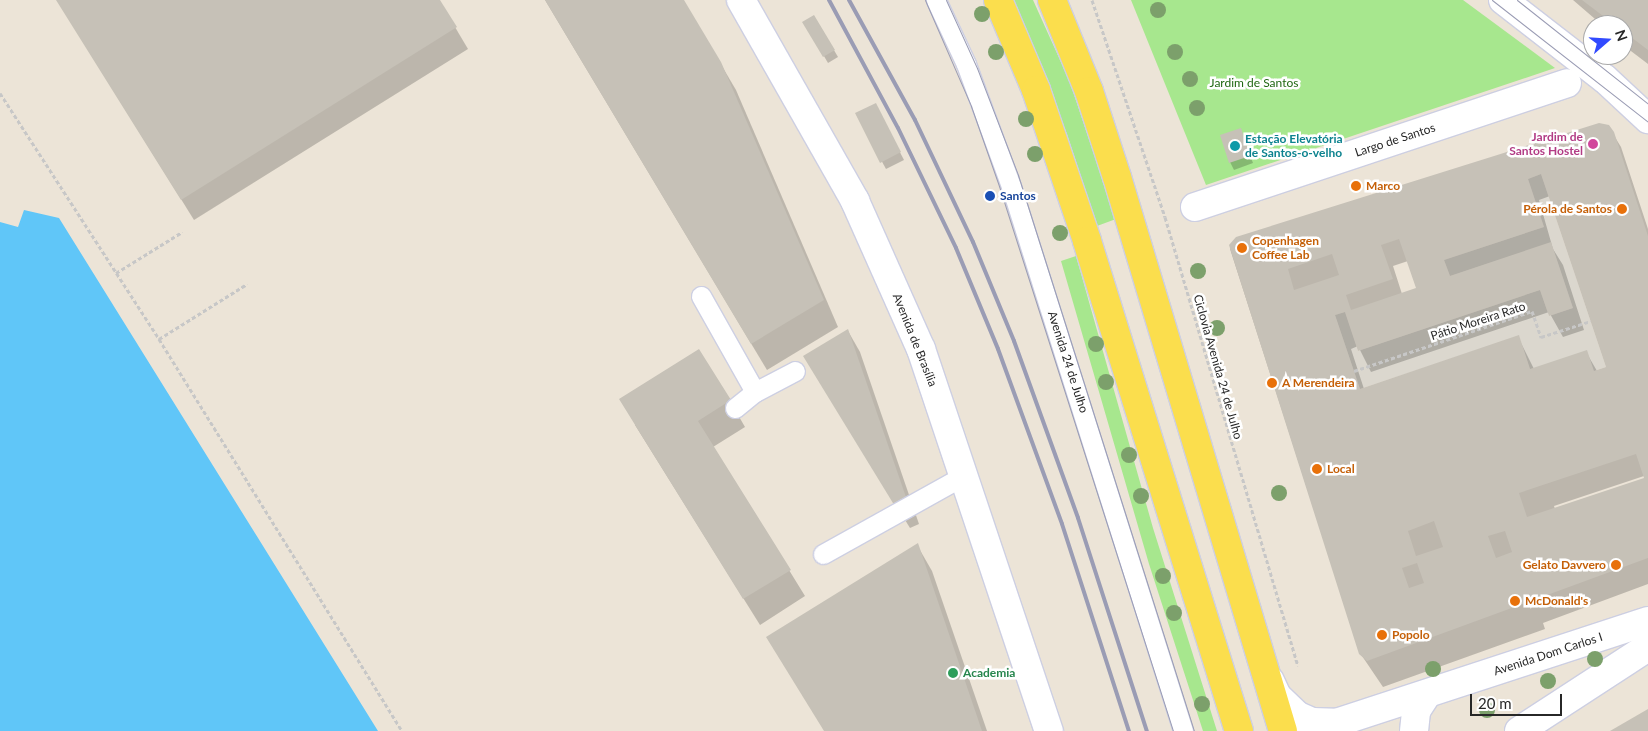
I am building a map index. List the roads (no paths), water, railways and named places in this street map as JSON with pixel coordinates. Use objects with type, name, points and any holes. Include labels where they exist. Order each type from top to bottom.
[{"type":"main road","points":[[998,0],[1036,90],[1087,241],[1239,731]]},
{"type":"main road","points":[[1052,0],[1089,91],[1118,177],[1283,731]]},
{"type":"street","name":"Avenida de Brasília","points":[[740,0],[855,201],[921,349],[1049,731]]},
{"type":"street","points":[[1503,0],[1605,79],[1648,119]]},
{"type":"street","name":"Largo de Santos","points":[[1194,207],[1567,83]]},
{"type":"street","name":"Avenida Dom Carlos I","points":[[1257,648],[1277,696],[1288,710],[1312,722],[1336,724],[1648,621]]},
{"type":"street","points":[[1518,731],[1648,647]]},
{"type":"street","points":[[1414,731],[1416,710],[1426,694]]},
{"type":"lane","name":"Avenida 24 de Julho","points":[[936,0],[969,73],[1011,186],[1183,731]]},
{"type":"lane","points":[[701,296],[755,392]]},
{"type":"lane","points":[[735,408],[755,392],[795,370]]},
{"type":"lane","points":[[823,554],[963,476]]},
{"type":"water","points":[[24,210],[59,218],[378,731],[0,731],[0,222],[18,227]]},
{"type":"tram line","points":[[925,0],[971,106],[999,186],[1173,731]]},
{"type":"tram line","points":[[946,0],[977,68],[1018,175],[1194,731]]},
{"type":"tram line","points":[[1492,0],[1648,122]]},
{"type":"tram line","points":[[1517,0],[1648,104]]},
{"type":"railway","points":[[829,0],[898,128],[956,248],[998,349],[1062,524],[1129,731]]},
{"type":"railway","points":[[849,0],[915,120],[973,242],[1014,341],[1078,518],[1147,731]]},
{"type":"place","name":"Jardim de Santos Hostel","points":[[1593,144]]},
{"type":"place","name":"Estação Elevatória de Santos-o-velho","points":[[1235,146]]},
{"type":"place","name":"Marco","points":[[1356,186]]},
{"type":"place","name":"Santos","points":[[990,196]]},
{"type":"place","name":"Pérola de Santos","points":[[1622,209]]},
{"type":"place","name":"Copenhagen Coffee Lab","points":[[1242,248]]},
{"type":"place","name":"A Merendeira","points":[[1272,383]]},
{"type":"place","name":"Local","points":[[1317,469]]},
{"type":"place","name":"Gelato Davvero","points":[[1616,565]]},
{"type":"place","name":"McDonald's","points":[[1515,601]]},
{"type":"place","name":"Popolo","points":[[1382,635]]},
{"type":"place","name":"Academia","points":[[953,673]]},
{"type":"park label","name":"Jardim de Santos","points":[[1254,83]]}]
